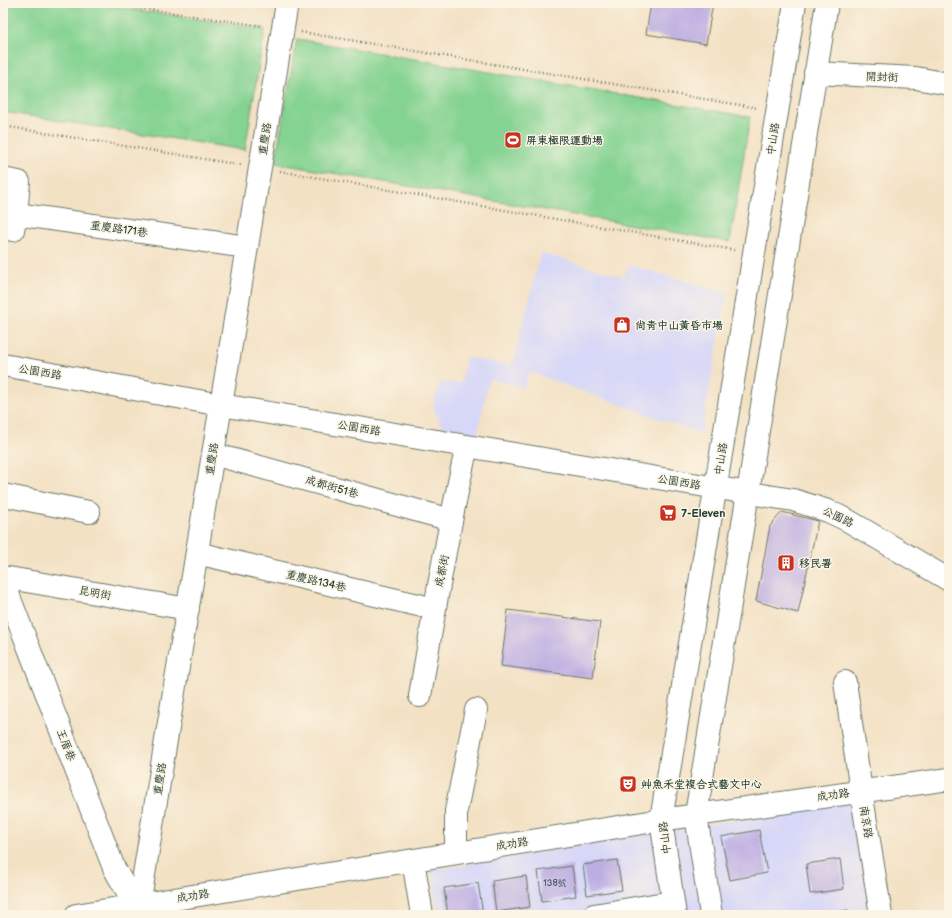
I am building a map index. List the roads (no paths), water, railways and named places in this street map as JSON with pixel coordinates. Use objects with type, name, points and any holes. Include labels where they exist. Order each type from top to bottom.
[{"type":"street","name":"重慶路","points":[[140,910],[287,3]]},
{"type":"street","name":"中山路","points":[[667,909],[661,820],[795,3]]},
{"type":"street","points":[[711,915],[696,815],[827,3]]},
{"type":"street","name":"開封街","points":[[815,73],[916,78],[949,84]]},
{"type":"street","points":[[3,179],[19,182],[9,221]]},
{"type":"street","name":"重慶路171巷","points":[[9,221],[247,247]]},
{"type":"street","name":"公園西路","points":[[3,365],[221,405],[716,488]]},
{"type":"street","name":"成都街","points":[[420,696],[451,520],[467,446]]},
{"type":"street","name":"成都街51巷","points":[[213,454],[451,520]]},
{"type":"street","name":"公園路","points":[[716,488],[793,500],[828,511],[847,520],[949,580]]},
{"type":"street","points":[[3,495],[89,512]]},
{"type":"street","name":"重慶路134巷","points":[[197,553],[435,609]]},
{"type":"street","name":"昆明街","points":[[3,577],[188,609]]},
{"type":"street","name":"王厝巷","points":[[3,580],[114,868],[140,910]]},
{"type":"street","name":"南京路","points":[[845,682],[881,915]]},
{"type":"street","points":[[456,853],[456,811],[476,710]]},
{"type":"street","name":"成功路","points":[[76,915],[140,910],[456,853],[661,820],[949,779]]},
{"type":"street","points":[[413,860],[422,915]]},
{"type":"street","points":[[594,915],[667,909]]},
{"type":"place","name":"屏東極限運動場","points":[[513,140]]},
{"type":"place","name":"尚青中山黃昏市場","points":[[622,325]]},
{"type":"place","name":"7-Eleven","points":[[668,513]]},
{"type":"place","name":"移民署","points":[[786,563]]},
{"type":"place","name":"艸魚禾堂複合式藝文中心","points":[[628,784]]}]
